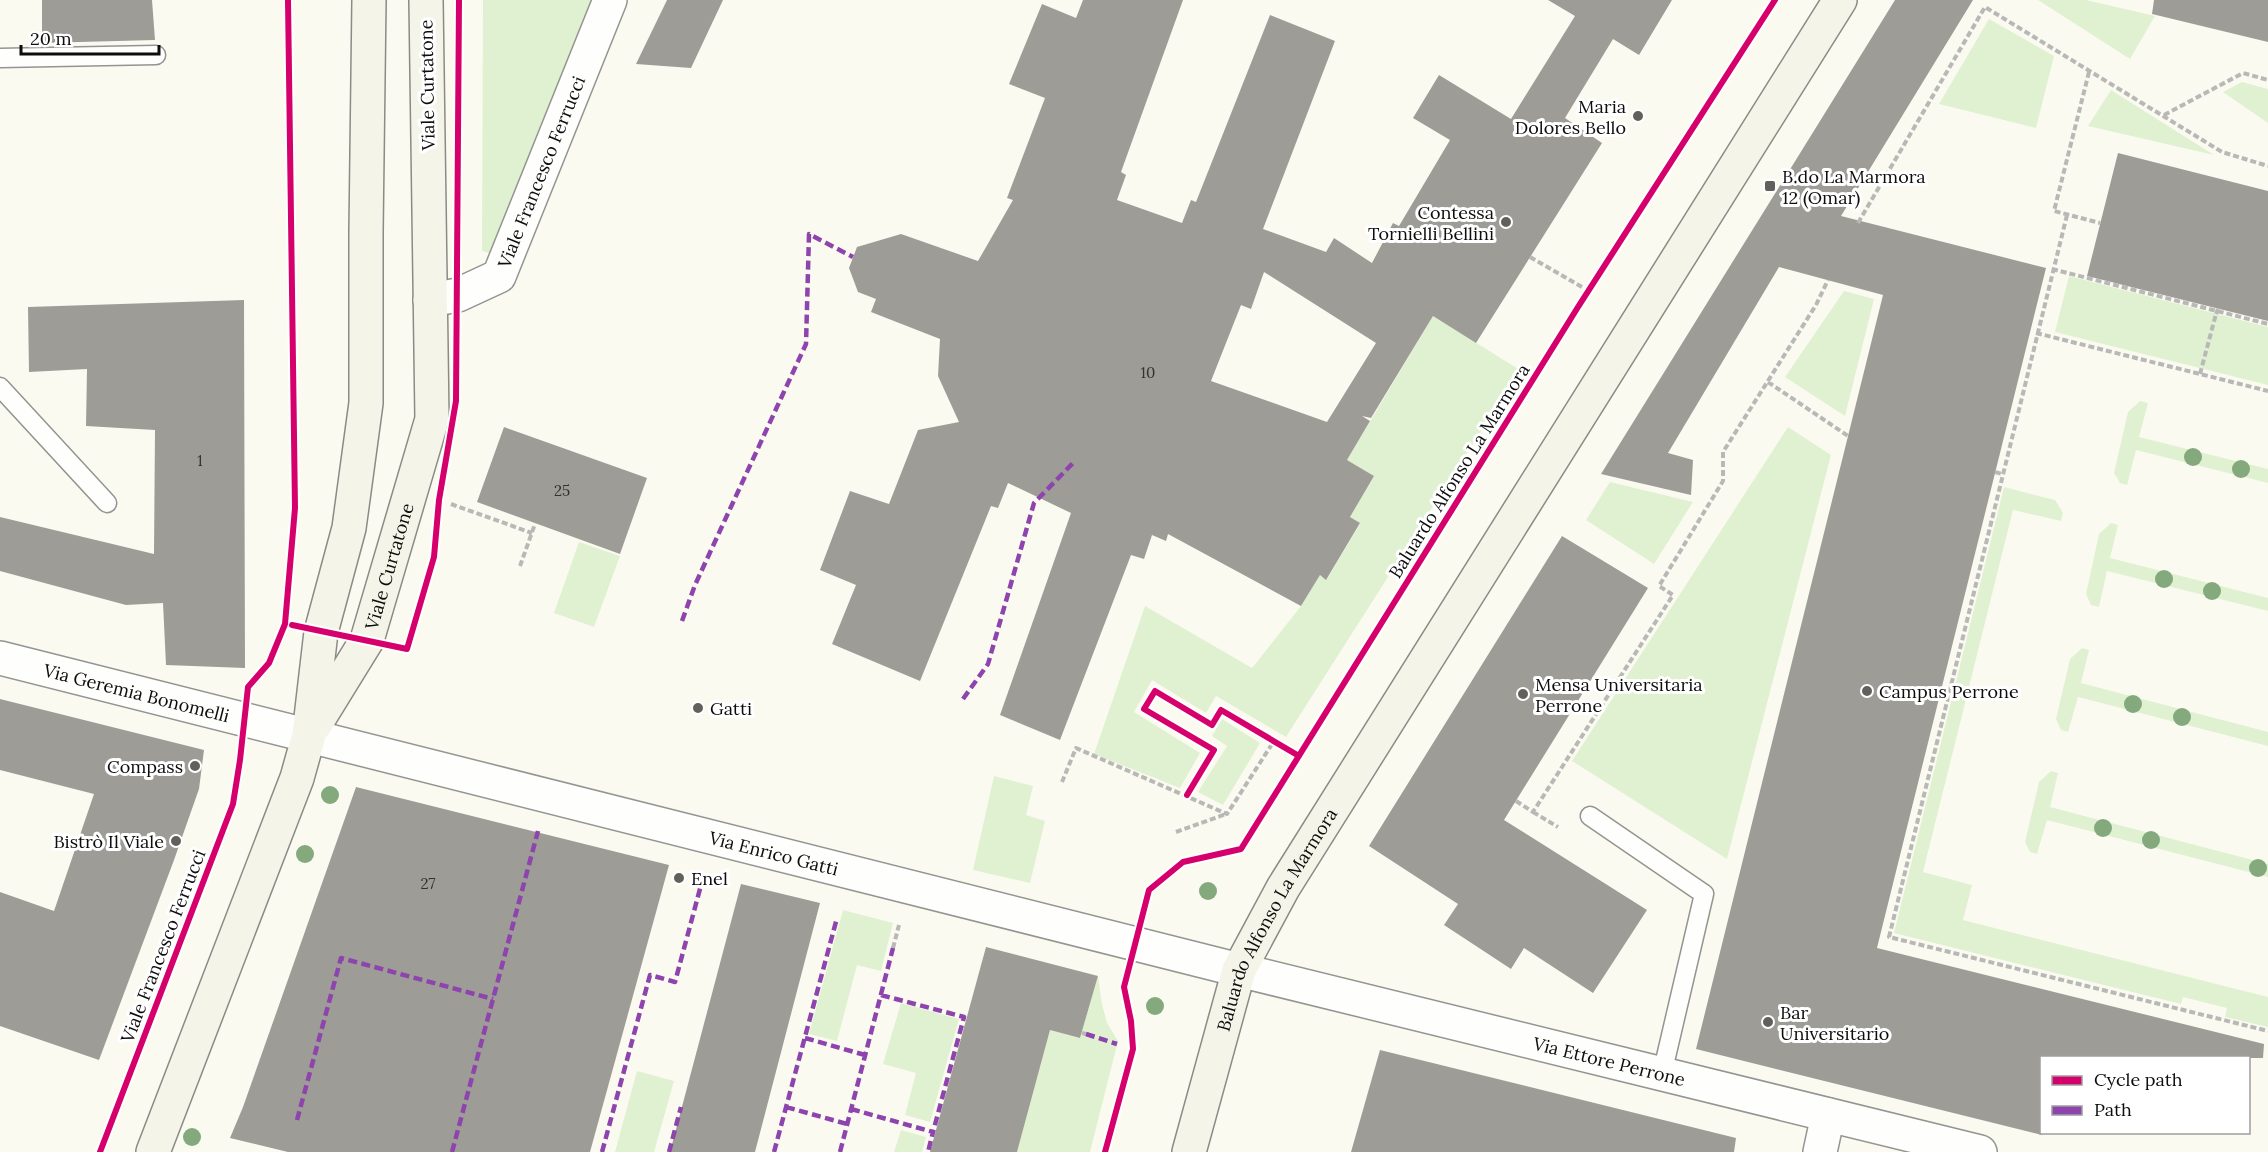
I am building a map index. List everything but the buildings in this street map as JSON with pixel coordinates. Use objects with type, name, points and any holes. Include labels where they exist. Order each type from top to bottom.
[{"type":"main road","points":[[153,1152],[297,778],[309,735],[321,632],[349,528],[366,403],[369,0]]},
{"type":"main road","name":"Viale Curtatone","points":[[309,735],[366,640],[432,419],[426,0]]},
{"type":"main road","name":"Baluardo Alfonso La Marmora","points":[[1190,1152],[1239,970],[1283,888],[1840,0]]},
{"type":"street","name":"Viale Francesco Ferrucci","points":[[430,300],[458,295],[499,276],[610,0]]},
{"type":"street","name":"Via Geremia Bonomelli","points":[[0,658],[309,735]]},
{"type":"street","name":"Via Enrico Gatti","points":[[309,735],[1239,970]]},
{"type":"street","name":"Via Ettore Perrone","points":[[1239,970],[1980,1152]]},
{"type":"street","points":[[1820,1152],[1828,1115]]},
{"type":"lane","points":[[0,58],[156,55]]},
{"type":"lane","points":[[0,387],[107,502]]},
{"type":"lane","points":[[1590,816],[1704,894],[1662,1074]]},
{"type":"path","points":[[1858,223],[1985,7],[2222,152],[2268,166]]},
{"type":"path","points":[[2089,72],[2054,211],[2100,223]]},
{"type":"path","points":[[2164,116],[2243,73],[2268,80]]},
{"type":"path","points":[[2069,215],[2052,269],[2036,333],[1889,937],[2268,1032]]},
{"type":"path","points":[[1530,257],[1589,291]]},
{"type":"path","points":[[2052,269],[2268,324]]},
{"type":"path","points":[[1533,812],[1673,596],[1659,586],[1723,481],[1723,452],[1816,305],[1828,280]]},
{"type":"path","points":[[1584,299],[1595,281]]},
{"type":"path","points":[[2200,374],[2217,311]]},
{"type":"path","points":[[2036,333],[2268,391]]},
{"type":"path","points":[[1768,382],[1848,436]]},
{"type":"path","points":[[1995,472],[2002,474]]},
{"type":"path","points":[[448,503],[532,533]]},
{"type":"path","points":[[520,566],[536,524]]},
{"type":"path","points":[[1265,736],[1282,746]]},
{"type":"path","points":[[1176,832],[1227,814],[1274,741]]},
{"type":"path","points":[[1062,782],[1076,748],[1227,814]]},
{"type":"path","points":[[1187,795],[1192,786]]},
{"type":"path","points":[[1516,801],[1563,830]]},
{"type":"path","points":[[893,948],[899,925]]},
{"type":"green space","points":[[483,0],[594,0],[492,254],[482,251]]},
{"type":"green space","points":[[2038,0],[2086,0],[2155,16],[2130,59]]},
{"type":"green space","points":[[1989,19],[2054,56],[2036,128],[1939,104]]},
{"type":"green space","points":[[2242,82],[2268,89],[2268,123],[2223,92]]},
{"type":"green space","points":[[2111,90],[2214,155],[2088,126]]},
{"type":"green space","points":[[2069,276],[2268,327],[2268,385],[2055,332]]},
{"type":"green space","points":[[1844,291],[1874,299],[1845,416],[1785,377]]},
{"type":"green space","points":[[1433,316],[1520,370],[1286,737],[1216,696],[1206,713],[1152,680],[1134,712],[1200,753],[1180,788],[1094,754],[1145,606],[1252,668],[1301,606],[1320,575],[1327,579],[1360,524],[1350,517],[1374,476],[1347,460]]},
{"type":"green space","points":[[2140,401],[2148,403],[2139,437],[2268,469],[2268,483],[2136,450],[2127,485],[2120,483],[2114,473],[2128,412]]},
{"type":"green space","points":[[1788,427],[1831,455],[1727,859],[1572,761]]},
{"type":"green space","points":[[1610,482],[1693,502],[1654,564],[1586,520]]},
{"type":"green space","points":[[2004,487],[2055,500],[2063,513],[2061,521],[2013,510],[1923,872],[1972,885],[1963,920],[2268,997],[2268,1027],[2225,1017],[2227,1008],[2183,997],[2181,1004],[1894,933]]},
{"type":"green space","points":[[2111,523],[2118,525],[2110,558],[2268,598],[2268,611],[2107,571],[2099,607],[2091,605],[2086,594],[2099,534]]},
{"type":"green space","points":[[579,542],[620,556],[594,627],[554,613]]},
{"type":"green space","points":[[2082,648],[2089,650],[2081,683],[2268,732],[2268,746],[2078,697],[2068,732],[2061,730],[2056,719],[2070,659]]},
{"type":"green space","points":[[1222,719],[1260,743],[1223,805],[1198,792],[1227,746],[1212,736]]},
{"type":"green space","points":[[2051,771],[2058,773],[2050,807],[2268,864],[2268,877],[2047,820],[2037,854],[2030,852],[2025,842],[2039,782]]},
{"type":"green space","points":[[994,776],[1033,786],[1026,815],[1045,821],[1030,883],[973,870]]},
{"type":"green space","points":[[843,910],[893,923],[881,971],[857,965],[837,1041],[809,1034]]},
{"type":"green space","points":[[1098,976],[1107,1023],[1118,1041],[1090,1152],[1017,1152],[1050,1030],[1080,1038]]},
{"type":"green space","points":[[901,1003],[959,1019],[930,1122],[905,1115],[916,1073],[883,1064]]},
{"type":"green space","points":[[637,1071],[674,1081],[654,1152],[615,1152]]},
{"type":"green space","points":[[901,1130],[926,1137],[922,1152],[894,1152]]},
{"type":"marked path","points":[[682,621],[695,585],[806,344],[809,234],[853,257]]},
{"type":"marked path","points":[[963,699],[988,664],[1034,503],[1073,463]]},
{"type":"marked path","points":[[452,1152],[538,831]]},
{"type":"marked path","points":[[602,1152],[650,975],[675,982],[704,874]]},
{"type":"marked path","points":[[774,1152],[837,918]]},
{"type":"marked path","points":[[840,1152],[893,948]]},
{"type":"marked path","points":[[297,1120],[341,958],[493,999]]},
{"type":"marked path","points":[[881,995],[964,1017],[933,1132]]},
{"type":"marked path","points":[[1086,1034],[1117,1044]]},
{"type":"marked path","points":[[805,1038],[865,1055]]},
{"type":"marked path","points":[[669,1152],[681,1107]]},
{"type":"marked path","points":[[786,1107],[847,1124]]},
{"type":"marked path","points":[[851,1109],[933,1132],[928,1152]]},
{"type":"cycle path","points":[[100,1152],[233,804],[248,687],[269,663],[285,624],[295,508],[288,0]]},
{"type":"cycle path","points":[[292,625],[407,649],[434,557],[439,500],[456,401],[459,0]]},
{"type":"cycle path","points":[[1105,1152],[1133,1049],[1131,1021],[1124,987],[1149,890],[1183,862],[1241,849],[1578,307],[1775,0]]},
{"type":"cycle path","points":[[1187,795],[1214,750],[1144,709],[1155,691],[1212,725],[1221,710],[1299,756]]},
{"type":"place","name":"Maria Dolores Bello","points":[[1638,116]]},
{"type":"place","name":"B.do La Marmora 12 (Omar)","points":[[1770,186]]},
{"type":"place","name":"Contessa Tornielli Bellini","points":[[1506,222]]},
{"type":"place","name":"Campus Perrone","points":[[1867,691]]},
{"type":"place","name":"Mensa Universitaria Perrone","points":[[1523,694]]},
{"type":"place","name":"Gatti","points":[[698,708]]},
{"type":"place","name":"Compass","points":[[195,766]]},
{"type":"place","name":"Bistrò Il Viale","points":[[176,841]]},
{"type":"place","name":"Enel","points":[[679,878]]},
{"type":"place","name":"Bar Universitario","points":[[1768,1022]]}]
